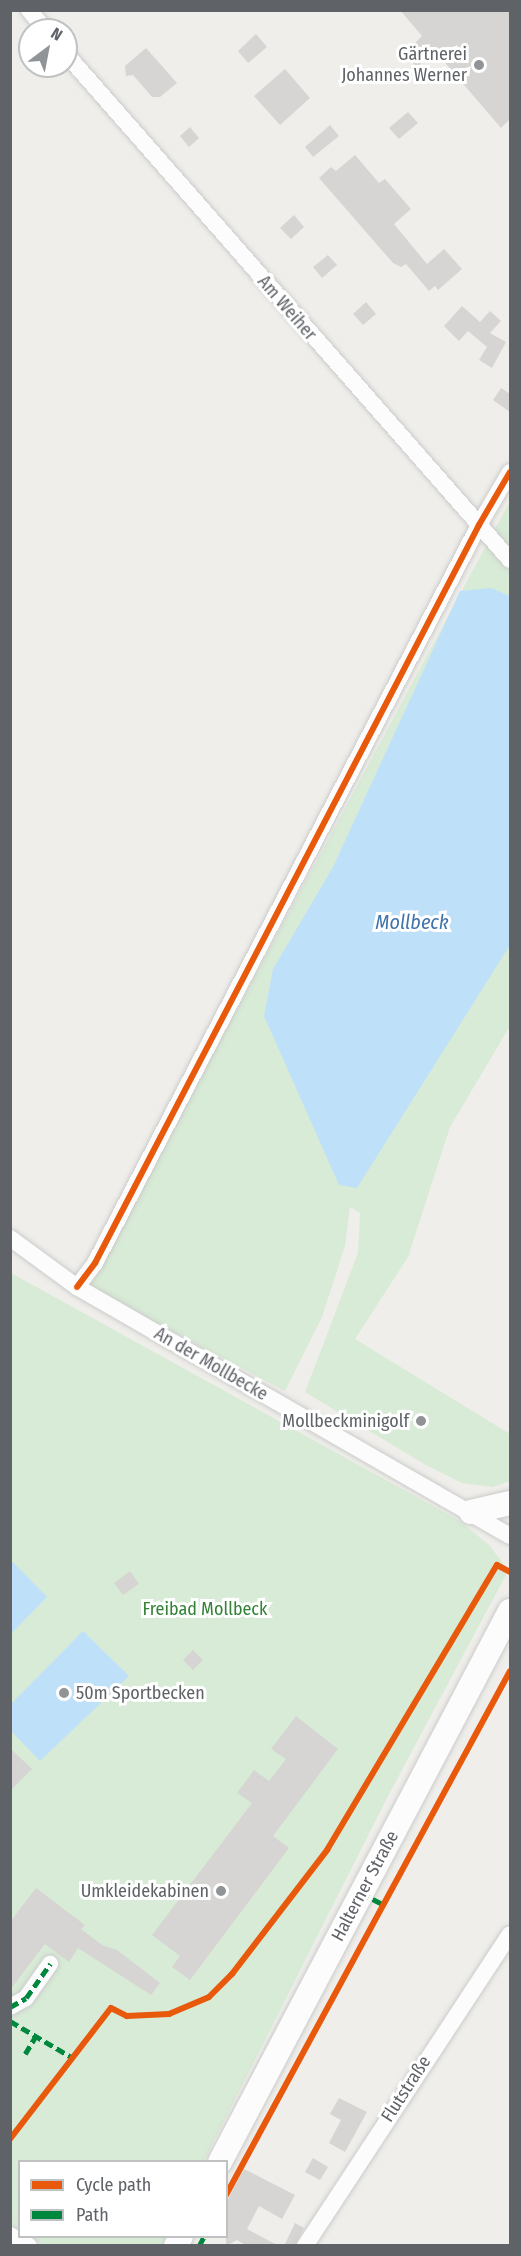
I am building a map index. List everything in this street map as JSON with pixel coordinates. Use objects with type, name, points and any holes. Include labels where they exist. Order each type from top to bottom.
[{"type":"main road","points":[[471,1512],[510,1503]]},
{"type":"main road","name":"Halterner Straße","points":[[221,2160],[510,1611]]},
{"type":"main road","points":[[483,1666],[510,1648]]},
{"type":"street","name":"Am Weiher","points":[[78,68],[510,560]]},
{"type":"street","points":[[77,1287],[95,1263],[478,525],[510,472]]},
{"type":"street","name":"An der Mollbecke","points":[[10,1238],[77,1287],[510,1536]]},
{"type":"street","name":"Flutstraße","points":[[305,2246],[510,1934]]},
{"type":"street","points":[[10,2007],[26,1998],[50,1964]]},
{"type":"street","points":[[10,2235],[29,2246]]},
{"type":"green space","points":[[510,501],[510,1026],[450,1127],[408,1257],[355,1339],[510,1434],[510,1481],[493,1487],[462,1483],[424,1464],[305,1392],[358,1253],[360,1213],[350,1207],[345,1246],[322,1317],[285,1391],[88,1287]]},
{"type":"green space","name":"Freibad Mollbeck","points":[[11,1273],[460,1521],[489,1545],[503,1563],[506,1575],[387,1798],[205,2160],[18,2160],[18,2230],[11,2225]]},
{"type":"green space","points":[[31,2238],[165,2238],[161,2246],[44,2245]]},
{"type":"water","name":"Mollbeck","points":[[491,588],[510,596],[510,945],[357,1188],[339,1185],[264,1016],[273,969],[333,867],[460,591]]},
{"type":"water","points":[[13,1562],[47,1597],[11,1634],[10,1565]]},
{"type":"water","name":"50m Sportbecken","points":[[83,1631],[129,1676],[40,1761],[11,1731],[11,1704]]},
{"type":"building","name":"Gärtnerei Johannes Werner","points":[[400,10],[510,10],[510,119],[501,128],[435,51],[417,67],[404,54],[422,36]]},
{"type":"building","points":[[256,34],[267,47],[248,63],[238,51]]},
{"type":"building","points":[[146,48],[177,83],[160,97],[152,97],[133,75],[126,76],[125,66]]},
{"type":"building","points":[[285,69],[310,98],[280,125],[254,96]]},
{"type":"building","points":[[408,112],[418,123],[399,139],[389,128]]},
{"type":"building","points":[[330,125],[339,136],[313,157],[305,147]]},
{"type":"building","points":[[190,127],[199,138],[189,147],[180,136]]},
{"type":"building","points":[[355,155],[379,183],[385,179],[411,209],[394,224],[427,264],[444,249],[462,269],[438,290],[435,286],[429,291],[406,264],[401,267],[393,263],[319,178],[331,167],[336,171]]},
{"type":"building","points":[[294,215],[304,227],[291,239],[280,228]]},
{"type":"building","points":[[328,255],[337,265],[322,278],[313,267]]},
{"type":"building","points":[[366,302],[376,314],[363,325],[353,314]]},
{"type":"building","points":[[462,306],[480,322],[490,311],[501,321],[490,333],[506,342],[492,368],[479,360],[487,347],[468,331],[459,341],[444,326]]},
{"type":"building","points":[[501,388],[510,394],[510,412],[493,400]]},
{"type":"building","points":[[130,1571],[139,1584],[123,1595],[114,1583]]},
{"type":"building","points":[[193,1650],[203,1660],[193,1670],[183,1660]]},
{"type":"building","name":"Umkleidekabinen","points":[[296,1716],[338,1749],[273,1836],[289,1848],[190,1980],[172,1967],[180,1956],[152,1935],[252,1803],[237,1793],[254,1770],[269,1781],[286,1759],[271,1749]]},
{"type":"building","points":[[10,1748],[32,1769],[10,1791]]},
{"type":"building","points":[[36,1888],[85,1925],[81,1929],[102,1945],[117,1950],[160,1983],[151,1995],[78,1948],[69,1962],[45,1944],[10,1990],[10,1922]]},
{"type":"building","points":[[339,2098],[367,2112],[345,2152],[329,2143],[341,2120],[330,2114]]},
{"type":"building","points":[[313,2158],[328,2167],[320,2180],[305,2172]]},
{"type":"building","points":[[244,2169],[295,2195],[282,2219],[259,2206],[247,2229],[279,2246],[247,2246],[237,2240],[226,2246],[228,2199]]},
{"type":"building","points":[[295,2223],[304,2228],[295,2246],[284,2246]]},
{"type":"marked path","points":[[361,1893],[385,1905]]},
{"type":"marked path","points":[[10,2007],[26,1998],[50,1964]]},
{"type":"marked path","points":[[10,2021],[73,2058]]},
{"type":"marked path","points":[[25,2054],[36,2036]]},
{"type":"marked path","points":[[199,2246],[203,2238]]},
{"type":"cycle path","points":[[77,1287],[95,1263],[479,525],[510,472]]},
{"type":"cycle path","points":[[10,2139],[111,2008],[127,2016],[169,2014],[209,1997],[232,1974],[327,1850],[497,1565],[510,1572]]},
{"type":"cycle path","points":[[228,2191],[510,1671]]},
{"type":"place","name":"Gärtnerei Johannes Werner","points":[[479,65]]},
{"type":"place","name":"Mollbeckminigolf","points":[[421,1421]]},
{"type":"place","name":"50m Sportbecken","points":[[64,1693]]},
{"type":"place","name":"Umkleidekabinen","points":[[221,1891]]}]
